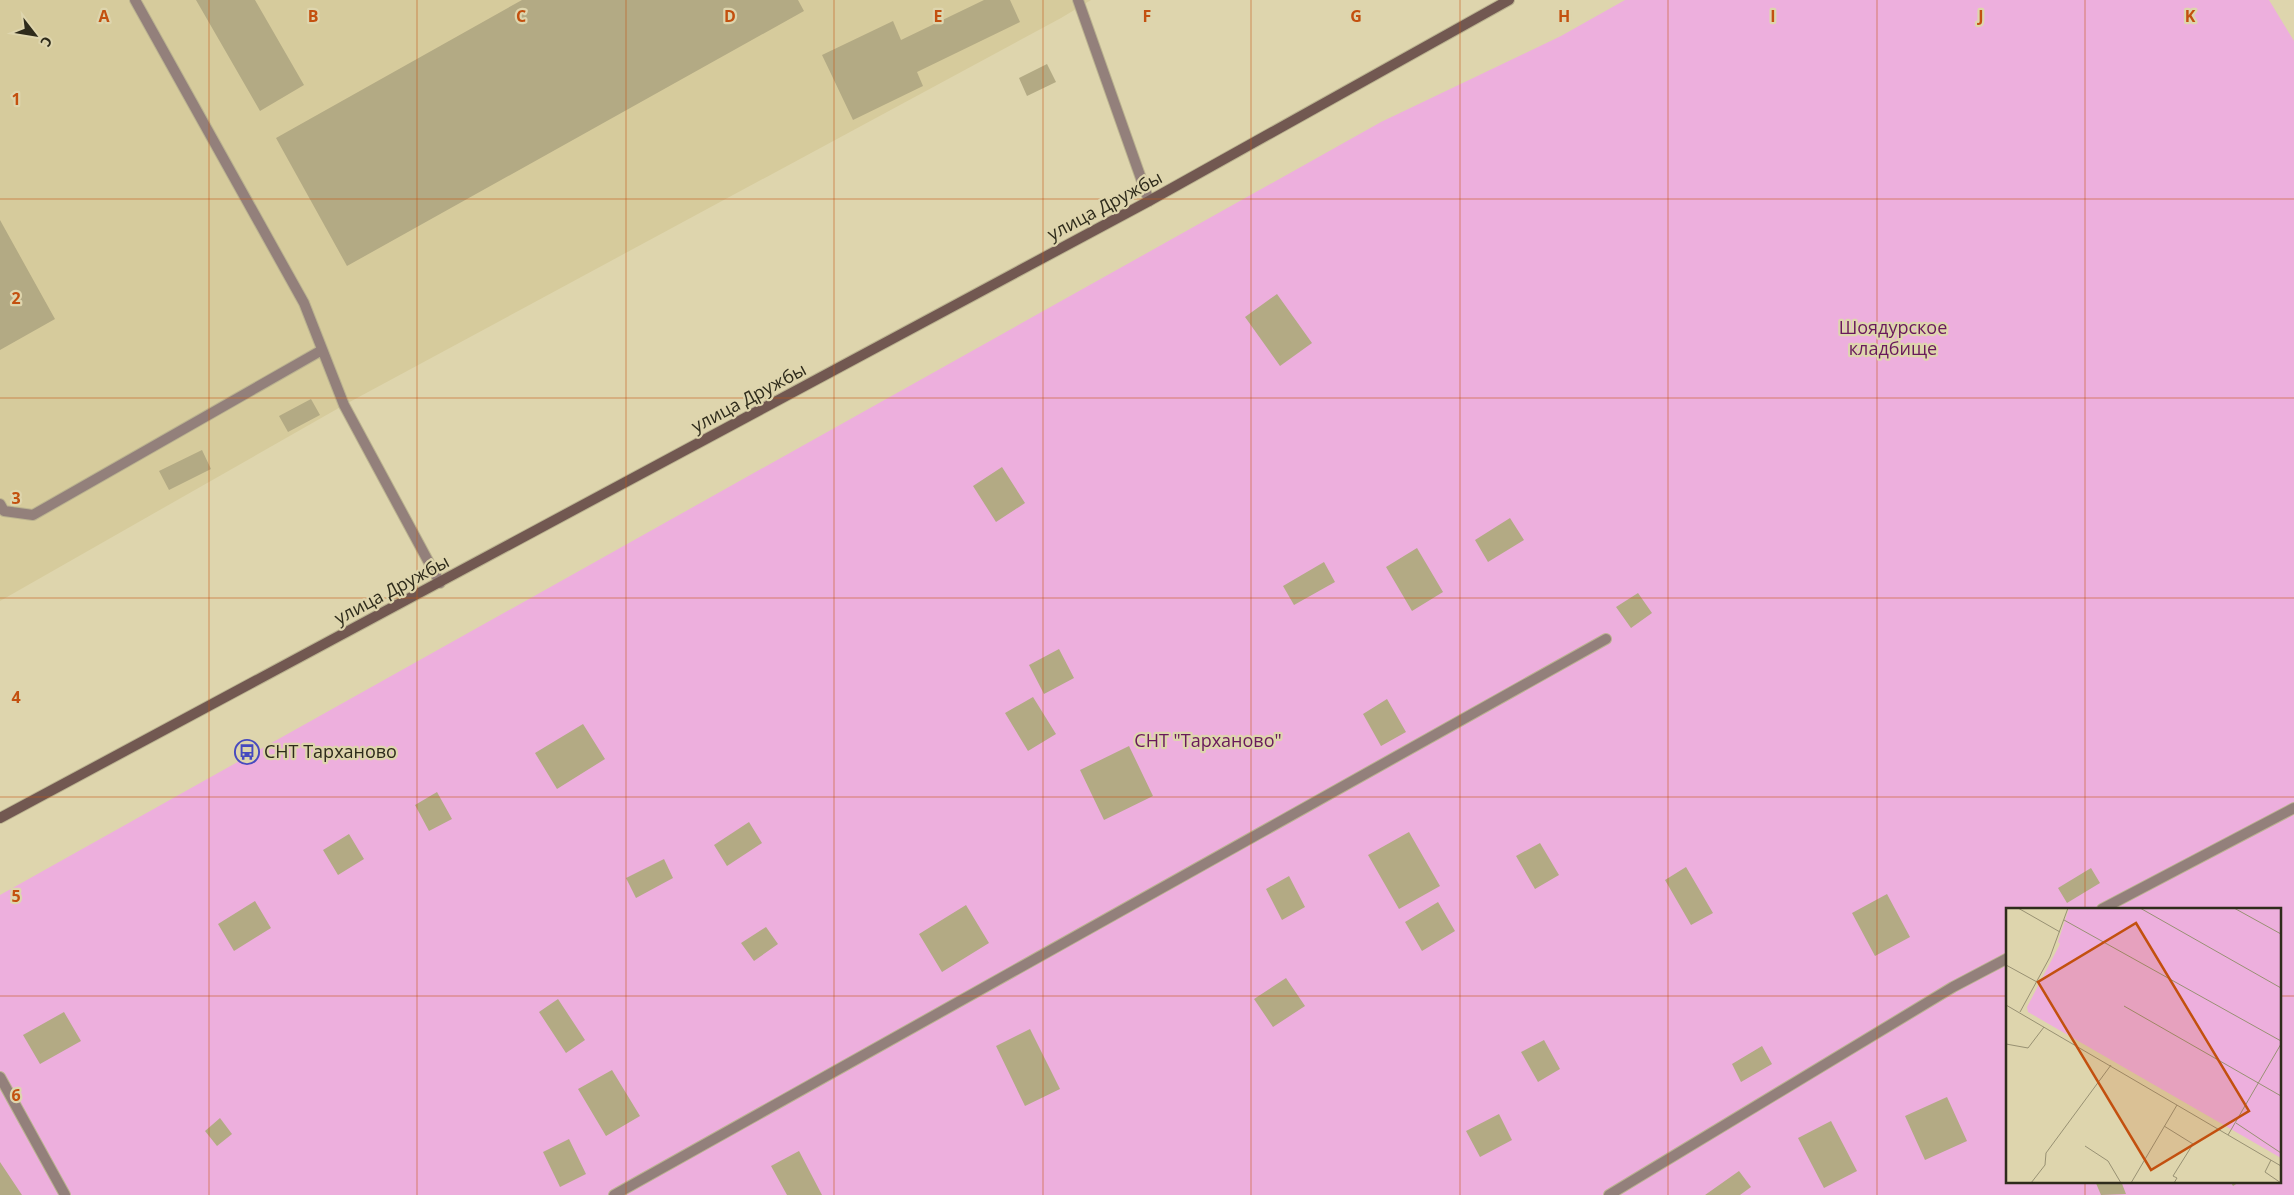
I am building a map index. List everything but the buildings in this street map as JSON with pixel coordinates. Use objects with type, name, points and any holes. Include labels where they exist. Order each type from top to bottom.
[{"type":"main road","name":"улица Дружбы","points":[[0,818],[1149,201],[1509,0]]},
{"type":"street","points":[[135,0],[304,302],[344,405],[440,583]]},
{"type":"street","points":[[1078,0],[1149,201]]},
{"type":"street","points":[[0,504],[4,511],[33,515],[322,350]]},
{"type":"street","points":[[614,1195],[1606,640]]},
{"type":"street","points":[[2104,908],[2294,808]]},
{"type":"street","points":[[1609,1195],[1954,987],[2006,959]]},
{"type":"street","points":[[0,1077],[65,1195]]},
{"type":"shaded area","points":[[0,0],[1091,0],[1061,18],[344,405],[0,601]]},
{"type":"green space","name":"СНТ \"Тарханово\"","points":[[1625,0],[2269,0],[2294,41],[2294,1195],[0,1195],[0,895],[1381,122],[1561,36]]},
{"type":"place","name":"СНТ Тарханово","points":[[247,752]]},
{"type":"park label","name":"Шоядурское кладбище","points":[[1893,338]]}]
